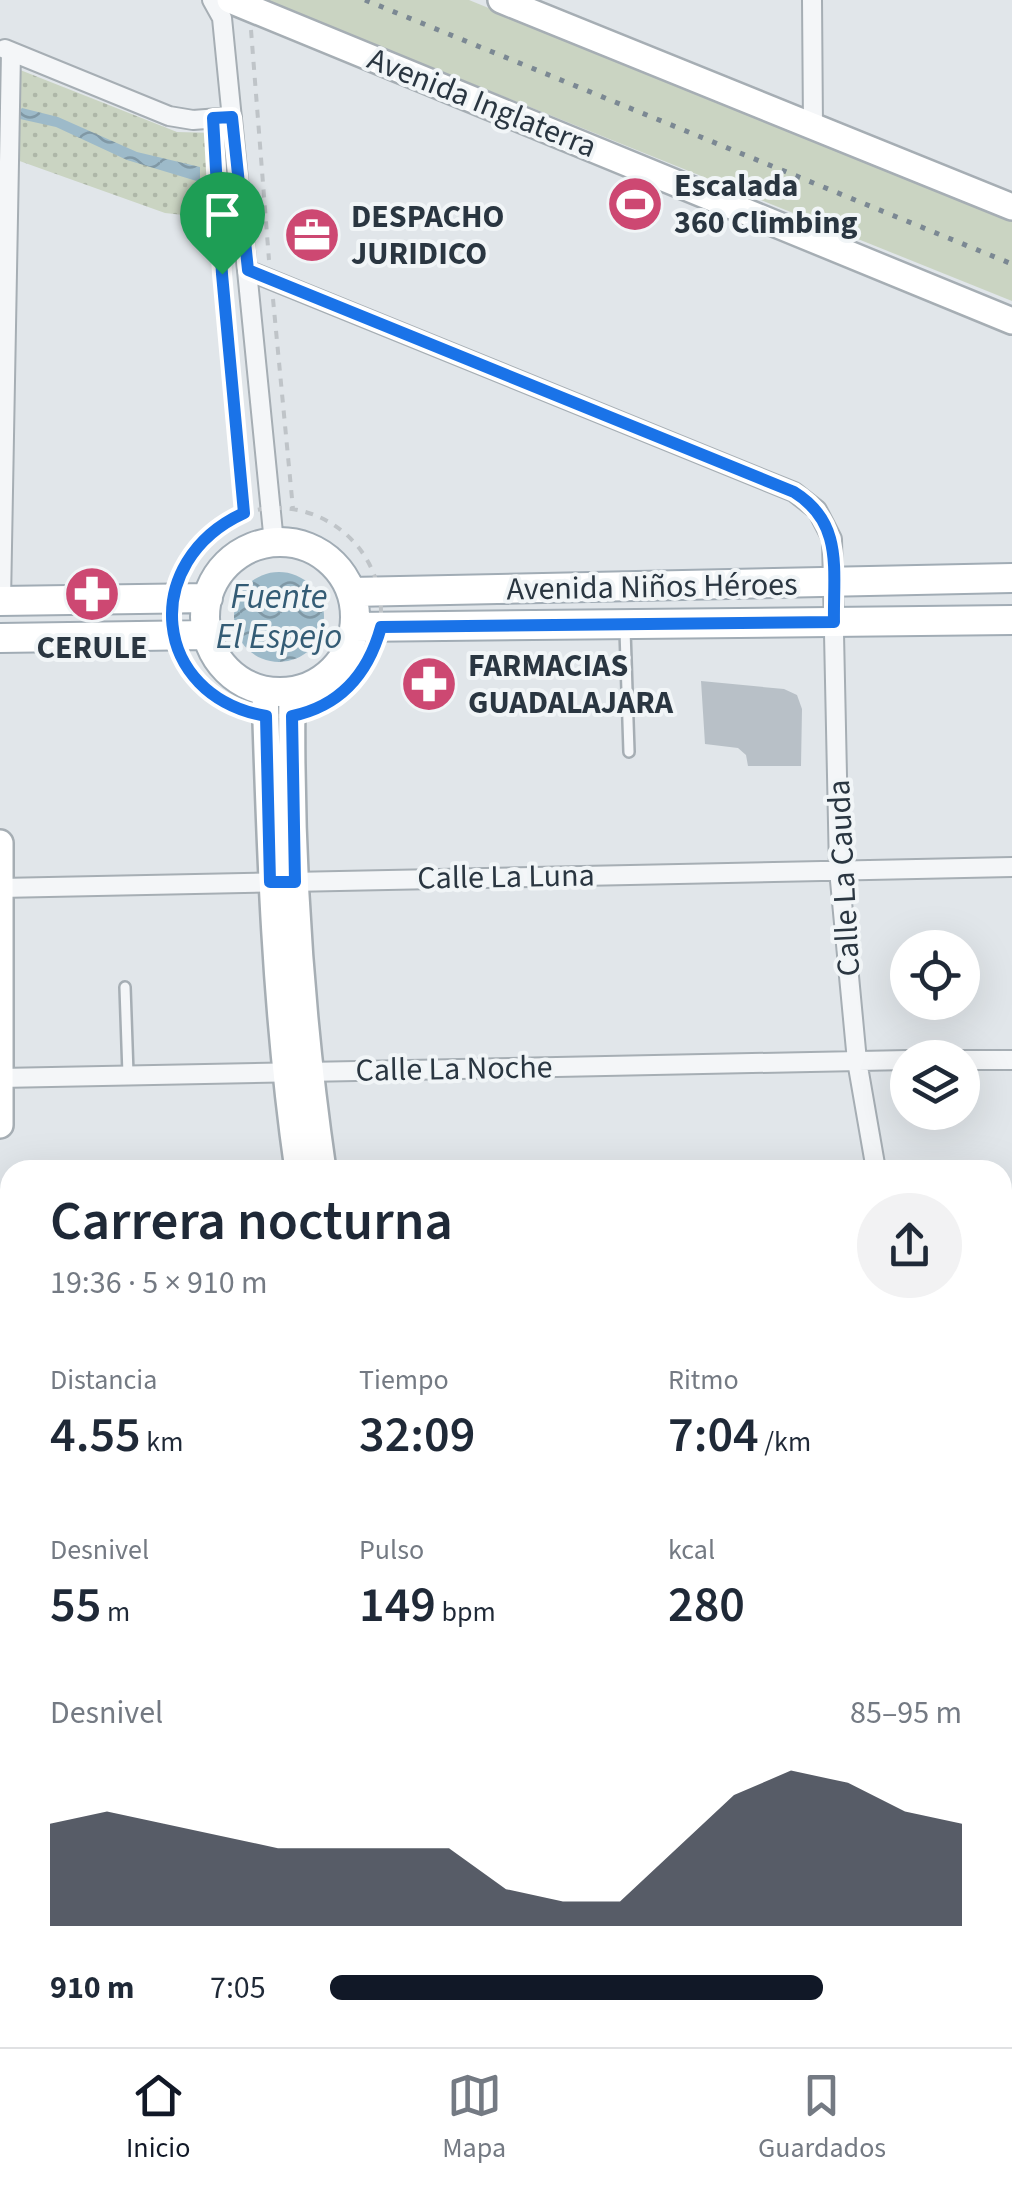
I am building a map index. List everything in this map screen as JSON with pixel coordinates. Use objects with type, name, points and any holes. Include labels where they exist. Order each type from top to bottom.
[{"type":"main road","points":[[274,542],[294,544],[329,560],[351,592],[368,627],[330,674],[278,704],[241,682],[222,665],[207,635],[208,598],[222,570],[254,547],[274,542]]},
{"type":"main road","name":"Avenida Niños Héroes","points":[[351,592],[1012,578]]},
{"type":"main road","points":[[0,602],[208,598]]},
{"type":"main road","name":"Avenida Niños Héroes","points":[[368,627],[1012,620]]},
{"type":"main road","points":[[0,638],[207,635]]},
{"type":"street","points":[[212,0],[232,6],[222,118],[248,270],[274,542]]},
{"type":"street","points":[[812,0],[812,126]]},
{"type":"street","points":[[509,2],[1012,207]]},
{"type":"street","name":"Avenida Inglaterra","points":[[232,6],[1012,321]]},
{"type":"street","points":[[0,602],[6,49],[169,116],[193,120],[222,118]]},
{"type":"street","name":"Calle La Cauda","points":[[248,270],[794,492],[818,510],[832,539],[839,870],[858,1061],[874,1160]]},
{"type":"street","points":[[278,704],[282,882],[296,1072],[298,1160]]},
{"type":"street","points":[[0,842],[0,1125]]},
{"type":"street","name":"Calle La Luna","points":[[1,888],[1012,867]]},
{"type":"street","name":"Calle La Noche","points":[[0,1078],[890,1060]]},
{"type":"street","points":[[980,1060],[1012,1060]]},
{"type":"street","points":[[296,1072],[320,1160]]},
{"type":"lane","points":[[625,624],[629,752]]},
{"type":"lane","points":[[125,987],[128,1076]]},
{"type":"path","points":[[232,6],[271,280],[292,509]]},
{"type":"path","points":[[222,118],[222,274],[244,513]]},
{"type":"path","points":[[272,508],[323,518],[349,536],[363,552],[380,591],[368,627],[375,650],[363,672],[326,705],[228,705],[207,690],[190,670],[174,635],[172,598],[185,561],[200,540],[220,524],[244,513],[272,508]]},
{"type":"green space","points":[[264,0],[469,0],[1012,222],[1012,301]]},
{"type":"green space","points":[[0,62],[177,132],[216,133],[219,219],[165,213],[0,154]]},
{"type":"water","points":[[22,108],[58,117],[137,152],[200,167],[200,182],[127,160],[56,127],[20,119],[17,113]]},
{"type":"water","name":"Fuente El Espejo","points":[[279,572],[311,585],[324,617],[311,649],[279,662],[247,649],[234,617],[247,585]]},
{"type":"building","points":[[701,681],[784,689],[797,695],[802,709],[801,766],[748,766],[746,755],[738,748],[705,744]]},
{"type":"railway","points":[[365,0],[1012,264]]},
{"type":"place","name":"Escalada 360 Climbing","points":[[635,204]]},
{"type":"place","name":"DESPACHO JURIDICO","points":[[312,235]]},
{"type":"place","name":"CERULE","points":[[92,594]]},
{"type":"place","name":"FARMACIAS GUADALAJARA","points":[[429,684]]},
{"type":"route","points":[[232,117],[248,270],[794,492],[818,510],[832,539],[834,622],[381,627],[363,672],[346,691],[326,705],[292,716],[295,882],[270,882],[266,716],[228,705],[207,690],[178,648],[172,617],[172,598],[185,561],[200,540],[220,524],[244,513],[222,274],[213,118],[232,117]]}]
